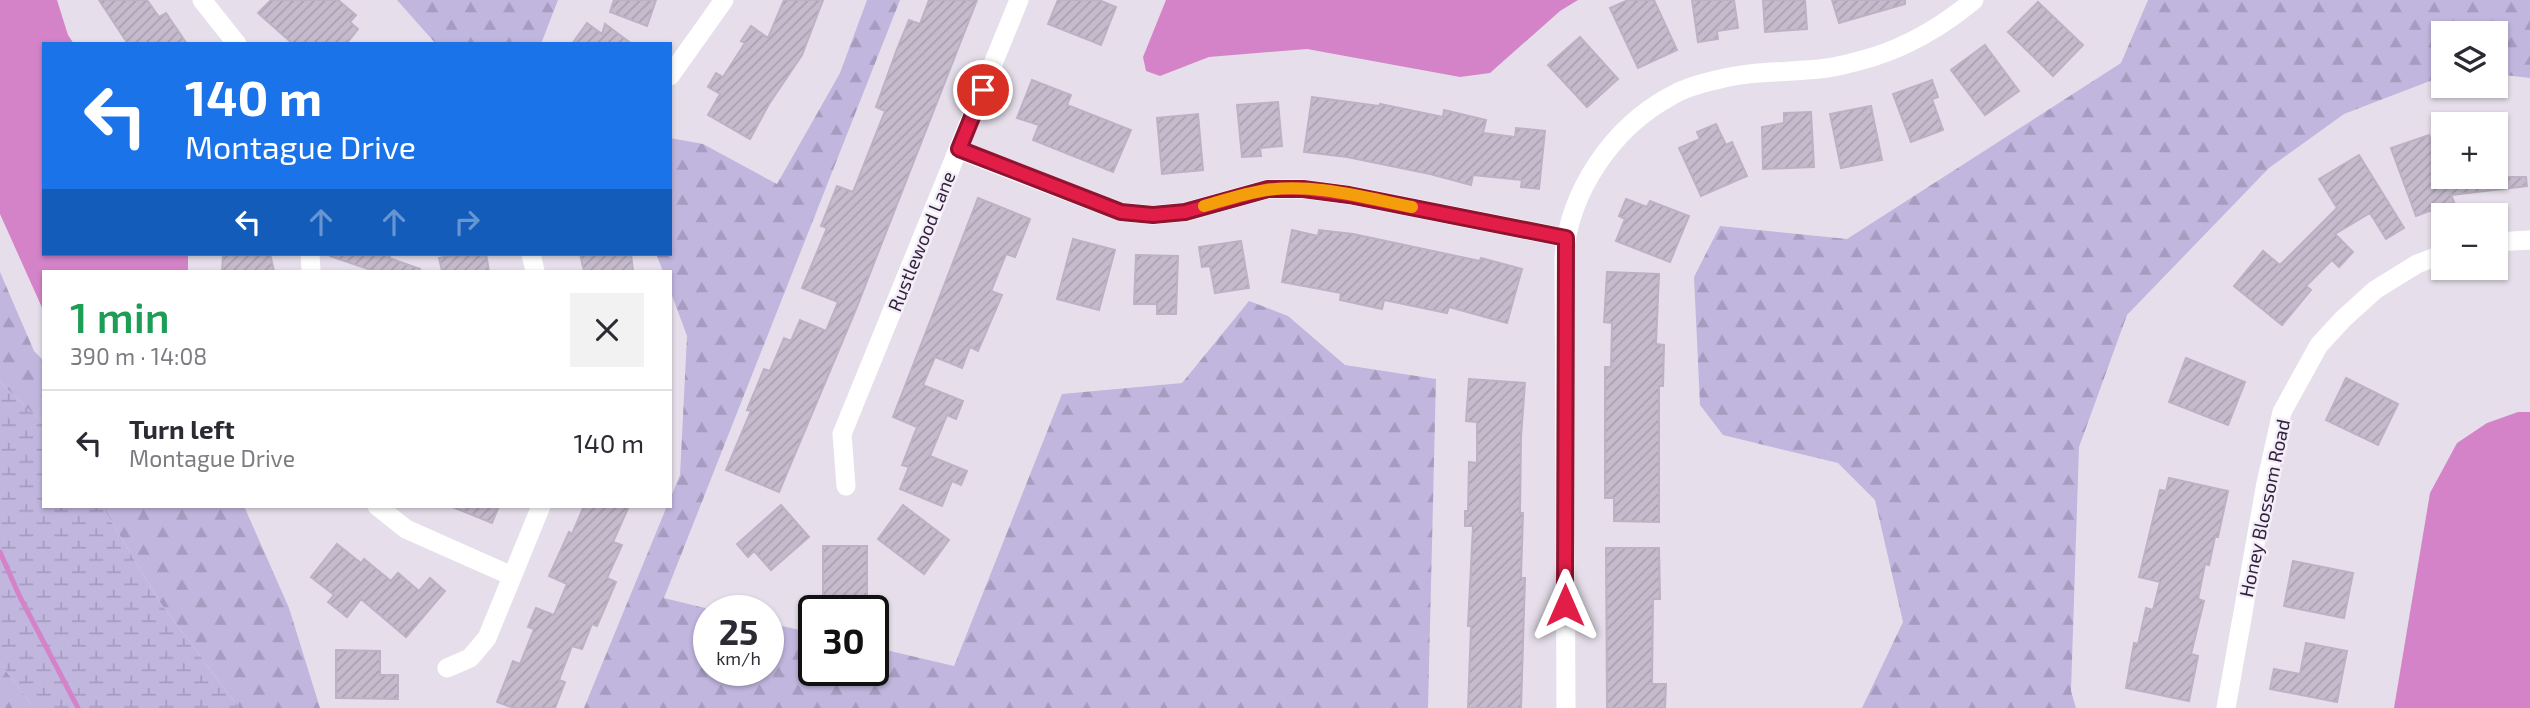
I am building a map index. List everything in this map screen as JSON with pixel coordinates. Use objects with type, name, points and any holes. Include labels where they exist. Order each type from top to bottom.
[{"type":"street","points":[[202,0],[235,42]]},
{"type":"street","points":[[672,73],[724,0]]},
{"type":"street","name":"Rustlewood Lane","points":[[846,486],[842,434],[1019,0]]},
{"type":"street","points":[[1566,708],[1566,238],[1586,185],[1605,151],[1636,121],[1672,95],[1717,79],[1829,68],[1875,57],[1918,39],[1955,16],[1974,0]]},
{"type":"street","points":[[959,149],[1121,212],[1153,215],[1185,212],[1268,189],[1303,189],[1349,195],[1566,238]]},
{"type":"street","points":[[2508,241],[2530,240]]},
{"type":"street","name":"Honey Blossom Road","points":[[2226,708],[2266,483],[2283,412],[2319,345],[2343,319],[2375,290],[2417,264],[2431,259]]},
{"type":"street","points":[[380,508],[406,529],[512,576]]},
{"type":"street","points":[[447,668],[459,664],[480,649],[488,638],[540,508]]},
{"type":"green space","points":[[397,0],[558,0],[542,42],[434,42]]},
{"type":"green space","points":[[867,0],[900,0],[664,598],[693,605],[693,686],[784,686],[784,626],[798,630],[798,686],[889,686],[889,651],[954,666],[1062,394],[1182,383],[1249,301],[1288,316],[1345,365],[1436,379],[1428,708],[584,708],[666,508],[672,508],[672,494],[680,475],[687,336],[672,295],[672,270],[663,270],[657,256],[672,256],[672,138],[703,144],[777,184],[840,73]]},
{"type":"green space","points":[[2148,0],[2530,0],[2530,78],[2508,75],[2508,21],[2431,21],[2431,81],[2344,114],[2269,168],[2127,315],[2079,447],[2071,691],[2076,708],[1862,708],[1903,622],[1875,500],[1838,463],[1723,435],[1700,405],[1694,277],[1720,226],[1847,239],[2121,63]]},
{"type":"green space","points":[[0,272],[34,351],[42,359],[42,422],[0,382]]},
{"type":"green space","points":[[0,382],[42,422],[42,508],[103,508],[159,601],[239,708],[34,708],[0,663]]},
{"type":"green space","points":[[103,508],[245,508],[289,608],[320,708],[239,708],[159,601]]},
{"type":"green space","points":[[0,663],[34,708],[0,708]]},
{"type":"shaded area","points":[[0,0],[57,0],[73,42],[42,42],[42,256],[188,256],[188,270],[42,270],[42,308],[0,214]]},
{"type":"shaded area","points":[[1166,0],[1578,0],[1560,11],[1490,73],[1460,77],[1307,49],[1209,57],[1160,76],[1146,71],[1143,57]]},
{"type":"shaded area","points":[[2518,412],[2530,412],[2530,708],[2394,708],[2430,493],[2457,443],[2487,423]]},
{"type":"building","points":[[99,0],[147,0],[159,17],[166,13],[186,42],[127,42]]},
{"type":"building","points":[[271,0],[338,0],[356,15],[350,22],[358,29],[348,42],[291,42],[258,13]]},
{"type":"building","points":[[614,0],[656,0],[647,26],[610,12]]},
{"type":"building","points":[[784,0],[823,0],[802,55],[769,104],[750,139],[708,115],[720,94],[708,87],[716,73],[723,77],[745,43],[741,41],[751,26],[768,38]]},
{"type":"building","points":[[929,0],[977,0],[856,309],[779,492],[726,470],[751,411],[747,410],[764,369],[770,371],[784,338],[791,341],[800,320],[826,331],[838,302],[802,288],[827,228],[821,226],[837,186],[853,192],[885,111],[876,107],[897,49],[909,20],[920,24]]},
{"type":"building","points":[[1058,0],[1099,0],[1116,7],[1101,45],[1048,24]]},
{"type":"building","points":[[1628,0],[1654,0],[1677,50],[1638,68],[1610,8]]},
{"type":"building","points":[[1692,0],[1734,0],[1738,28],[1717,31],[1718,39],[1698,42]]},
{"type":"building","points":[[1763,0],[1805,0],[1807,29],[1765,32]]},
{"type":"building","points":[[1832,0],[1905,0],[1905,4],[1839,23]]},
{"type":"building","points":[[2038,2],[2083,45],[2053,76],[2008,32]]},
{"type":"building","points":[[587,23],[602,34],[605,24],[629,42],[573,42]]},
{"type":"building","points":[[1580,37],[1618,79],[1587,107],[1548,65]]},
{"type":"building","points":[[1985,45],[2019,91],[1985,115],[1951,70]]},
{"type":"building","points":[[1032,80],[1071,95],[1067,105],[1131,130],[1113,172],[1033,140],[1039,125],[1017,118]]},
{"type":"building","points":[[1932,80],[1938,97],[1932,99],[1943,130],[1911,142],[1893,94]]},
{"type":"building","points":[[1312,97],[1380,104],[1443,117],[1444,110],[1486,120],[1483,133],[1515,137],[1516,128],[1545,131],[1539,189],[1521,187],[1522,180],[1473,175],[1471,185],[1347,157],[1304,152]]},
{"type":"building","points":[[1278,102],[1282,146],[1260,148],[1261,156],[1242,157],[1237,105]]},
{"type":"building","points":[[1871,106],[1882,160],[1841,168],[1830,114]]},
{"type":"building","points":[[1811,112],[1814,167],[1763,169],[1762,127],[1784,123],[1784,113]]},
{"type":"building","points":[[1198,114],[1203,170],[1162,174],[1157,118]]},
{"type":"building","points":[[1716,124],[1726,145],[1732,142],[1747,176],[1701,196],[1679,148],[1700,139],[1697,132]]},
{"type":"building","points":[[2429,135],[2431,189],[2502,189],[2451,195],[2454,202],[2431,203],[2431,210],[2416,216],[2391,148]]},
{"type":"building","points":[[2359,155],[2404,228],[2386,239],[2370,213],[2335,234],[2353,252],[2339,267],[2332,260],[2306,286],[2311,290],[2282,325],[2234,286],[2263,251],[2280,265],[2337,208],[2319,179]]},
{"type":"building","points":[[2508,177],[2526,177],[2527,186],[2508,188]]},
{"type":"building","points":[[978,198],[1030,219],[1015,257],[1006,254],[991,291],[1002,295],[978,351],[970,347],[962,368],[935,357],[923,385],[963,401],[956,419],[947,415],[930,456],[967,471],[961,485],[952,481],[942,506],[900,489],[909,467],[902,465],[917,427],[893,417]]},
{"type":"building","points":[[1626,199],[1647,207],[1650,201],[1689,216],[1670,262],[1616,241],[1625,219],[1619,216]]},
{"type":"building","points":[[1292,230],[1318,236],[1319,230],[1353,234],[1480,261],[1481,258],[1522,269],[1507,323],[1449,307],[1447,313],[1384,300],[1382,309],[1340,300],[1341,293],[1282,282]]},
{"type":"building","points":[[1073,239],[1115,250],[1099,310],[1057,299]]},
{"type":"building","points":[[1241,241],[1249,288],[1215,293],[1210,266],[1202,267],[1199,247]]},
{"type":"building","points":[[1136,255],[1178,256],[1176,314],[1157,314],[1157,304],[1134,304]]},
{"type":"building","points":[[223,256],[270,256],[274,270],[222,270]]},
{"type":"building","points":[[330,256],[390,256],[389,258],[420,269],[420,270],[371,270]]},
{"type":"building","points":[[486,256],[489,270],[442,270],[439,258]]},
{"type":"building","points":[[580,256],[631,256],[633,270],[584,270]]},
{"type":"building","points":[[1607,272],[1659,274],[1656,344],[1664,345],[1663,386],[1659,386],[1659,522],[1614,521],[1614,498],[1605,498],[1605,367],[1611,367],[1612,323],[1604,322]]},
{"type":"building","points":[[2186,358],[2245,382],[2228,425],[2169,402]]},
{"type":"building","points":[[2346,378],[2398,404],[2378,445],[2326,420]]},
{"type":"building","points":[[1469,379],[1525,383],[1520,513],[1523,513],[1521,578],[1525,578],[1521,708],[1468,708],[1471,626],[1468,626],[1473,526],[1465,526],[1465,511],[1468,511],[1469,462],[1477,463],[1477,422],[1466,421]]},
{"type":"building","points":[[2169,478],[2228,491],[2218,537],[2215,537],[2209,565],[2205,564],[2198,599],[2204,601],[2191,654],[2198,656],[2189,701],[2126,688],[2134,643],[2138,644],[2146,608],[2153,610],[2160,582],[2139,577],[2160,490],[2166,491]]},
{"type":"building","points":[[781,505],[809,537],[771,570],[754,551],[748,557],[737,544]]},
{"type":"building","points":[[903,505],[949,540],[924,574],[878,539]]},
{"type":"building","points":[[455,508],[498,508],[492,523]]},
{"type":"building","points":[[583,508],[628,508],[613,542],[622,545],[607,578],[616,582],[597,626],[592,624],[582,649],[572,646],[559,680],[565,682],[555,708],[514,708],[497,702],[513,661],[520,664],[534,629],[528,627],[536,608],[554,615],[567,584],[549,576],[569,532],[572,534]]},
{"type":"building","points":[[337,544],[361,563],[364,559],[391,581],[398,573],[419,591],[430,578],[445,591],[406,637],[361,599],[347,617],[328,602],[334,595],[311,577]]},
{"type":"building","points":[[823,546],[867,546],[867,595],[823,595]]},
{"type":"building","points":[[1606,548],[1659,548],[1660,599],[1653,599],[1652,684],[1666,684],[1665,708],[1607,708]]},
{"type":"building","points":[[2293,561],[2353,573],[2344,618],[2284,606]]},
{"type":"building","points":[[2306,643],[2347,651],[2337,702],[2270,689],[2274,669],[2300,674]]},
{"type":"building","points":[[336,650],[380,651],[380,675],[398,675],[398,699],[336,698]]},
{"type":"waterway","points":[[0,552],[19,595],[78,708]]},
{"type":"slow traffic","points":[[1204,206],[1268,189],[1303,189],[1412,207]]},
{"type":"route","points":[[983,90],[959,149],[1121,212],[1153,215],[1185,212],[1268,189],[1303,189],[1349,195],[1566,238],[1565,605]]}]
